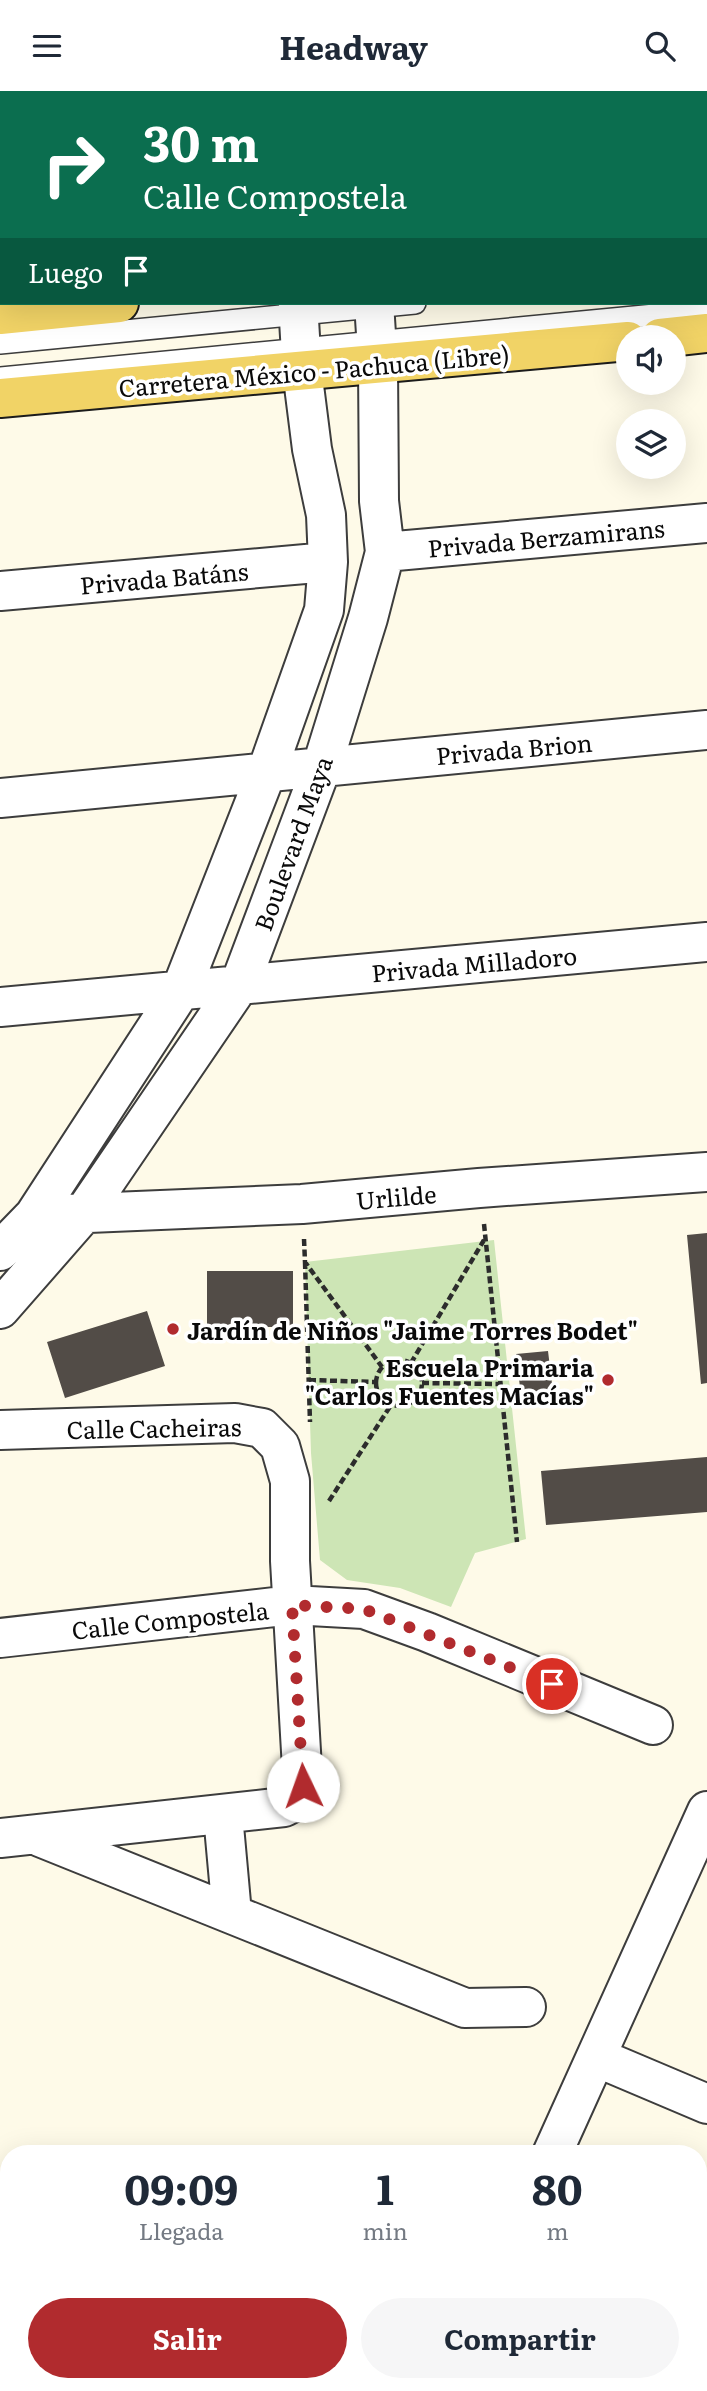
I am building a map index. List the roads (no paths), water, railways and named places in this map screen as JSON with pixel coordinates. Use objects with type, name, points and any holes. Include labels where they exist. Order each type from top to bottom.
[{"type":"main road","points":[[0,315],[99,305]]},
{"type":"main road","name":"Carretera México - Pachuca (Libre)","points":[[0,398],[300,335],[376,329],[616,340]]},
{"type":"main road","points":[[686,335],[707,333]]},
{"type":"street","name":"Boulevard Maya","points":[[0,1309],[84,1213],[240,984],[322,766],[368,618],[385,552],[379,501],[376,329]]},
{"type":"street","name":"Boulevard Maya","points":[[0,1251],[17,1217],[181,990],[267,771],[324,610],[328,562],[326,515],[312,449],[300,335]]},
{"type":"street","name":"Privada Berzamirans","points":[[385,552],[707,523]]},
{"type":"street","name":"Privada Batáns","points":[[0,591],[328,562]]},
{"type":"street","name":"Privada Brion","points":[[0,798],[707,730]]},
{"type":"street","name":"Privada Milladoro","points":[[0,1007],[707,942]]},
{"type":"street","name":"Urlilde","points":[[17,1217],[302,1204],[707,1172]]},
{"type":"street","name":"Calle Cacheiras","points":[[0,1430],[235,1423],[262,1429],[280,1446],[290,1481],[292,1605],[303,1786],[298,1800],[284,1807],[223,1815]]},
{"type":"street","name":"Calle Compostela","points":[[0,1638],[292,1605],[364,1609],[653,1725]]},
{"type":"street","points":[[556,2145],[707,1811]]},
{"type":"street","points":[[18,1836],[223,1815],[232,1914]]},
{"type":"street","points":[[18,1836],[232,1914],[465,2008],[526,2007]]},
{"type":"street","points":[[596,2057],[707,2104]]},
{"type":"lane","points":[[376,329],[412,305]]},
{"type":"lane","points":[[0,343],[300,335],[707,310]]},
{"type":"lane","points":[[0,378],[300,335]]},
{"type":"place","name":"Jardín de Niños \"Jaime Torres Bodet\"","points":[[173,1329]]},
{"type":"place","name":"Escuela Primaria \"Carlos Fuentes Macías\"","points":[[608,1380]]}]
